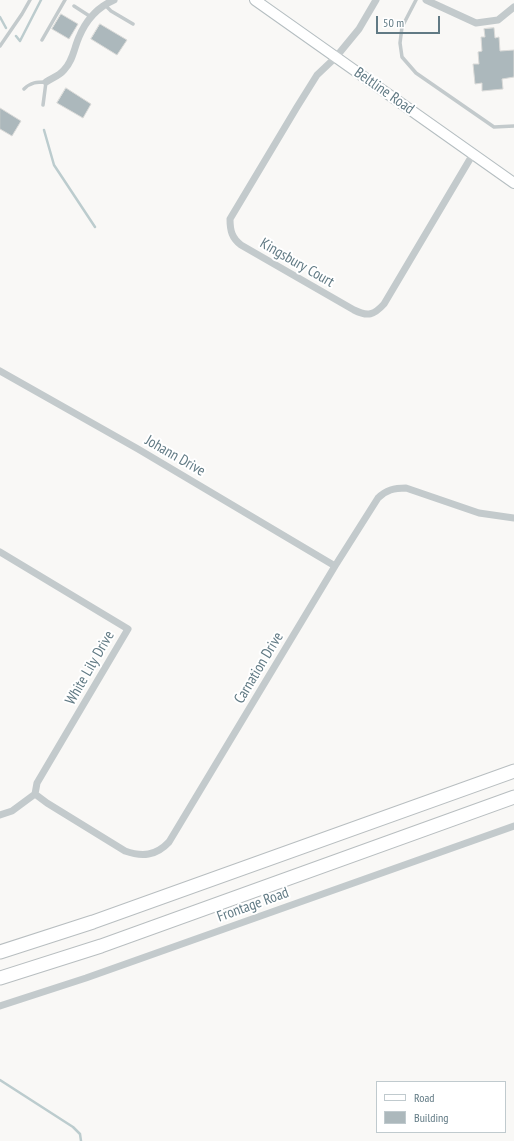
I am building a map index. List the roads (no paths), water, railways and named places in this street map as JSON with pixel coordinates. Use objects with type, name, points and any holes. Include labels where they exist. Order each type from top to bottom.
[{"type":"highway","points":[[0,952],[93,922],[514,771]]},
{"type":"highway","points":[[0,978],[101,946],[514,797]]},
{"type":"main road","name":"Beltline Road","points":[[255,0],[514,182]]},
{"type":"street","points":[[46,82],[60,74],[69,64],[79,36],[91,17],[104,4],[114,0]]},
{"type":"street","name":"Kingsbury Court","points":[[376,0],[359,29],[336,57],[317,75],[296,107],[230,219],[232,235],[241,245],[354,310],[367,315],[375,312],[384,304],[473,154]]},
{"type":"street","points":[[426,0],[476,23],[498,20],[514,7]]},
{"type":"street","name":"Johann Drive","points":[[0,371],[144,453],[335,566]]},
{"type":"street","name":"Carnation Drive","points":[[35,794],[125,851],[143,856],[158,852],[169,842],[335,566],[378,498],[390,490],[406,488],[479,512],[514,518]]},
{"type":"street","name":"White Lily Drive","points":[[0,552],[128,629],[38,783],[35,794]]},
{"type":"street","points":[[0,815],[12,811],[35,794]]},
{"type":"street","name":"Frontage Road","points":[[0,1006],[109,971],[514,826]]},
{"type":"lane","points":[[0,46],[30,0]]},
{"type":"lane","points":[[42,40],[65,0]]},
{"type":"lane","points":[[416,0],[402,27],[400,43],[402,57],[416,73],[494,127],[514,126]]},
{"type":"lane","points":[[104,4],[111,11],[133,24]]},
{"type":"lane","points":[[74,6],[91,17]]},
{"type":"lane","points":[[24,89],[29,84],[35,82],[46,82],[43,105]]},
{"type":"waterway","points":[[16,36],[20,41],[41,0]]},
{"type":"waterway","points":[[0,17],[6,28]]},
{"type":"waterway","points":[[44,130],[54,165],[95,227]]},
{"type":"waterway","points":[[0,1080],[73,1127],[80,1134],[81,1141]]}]
